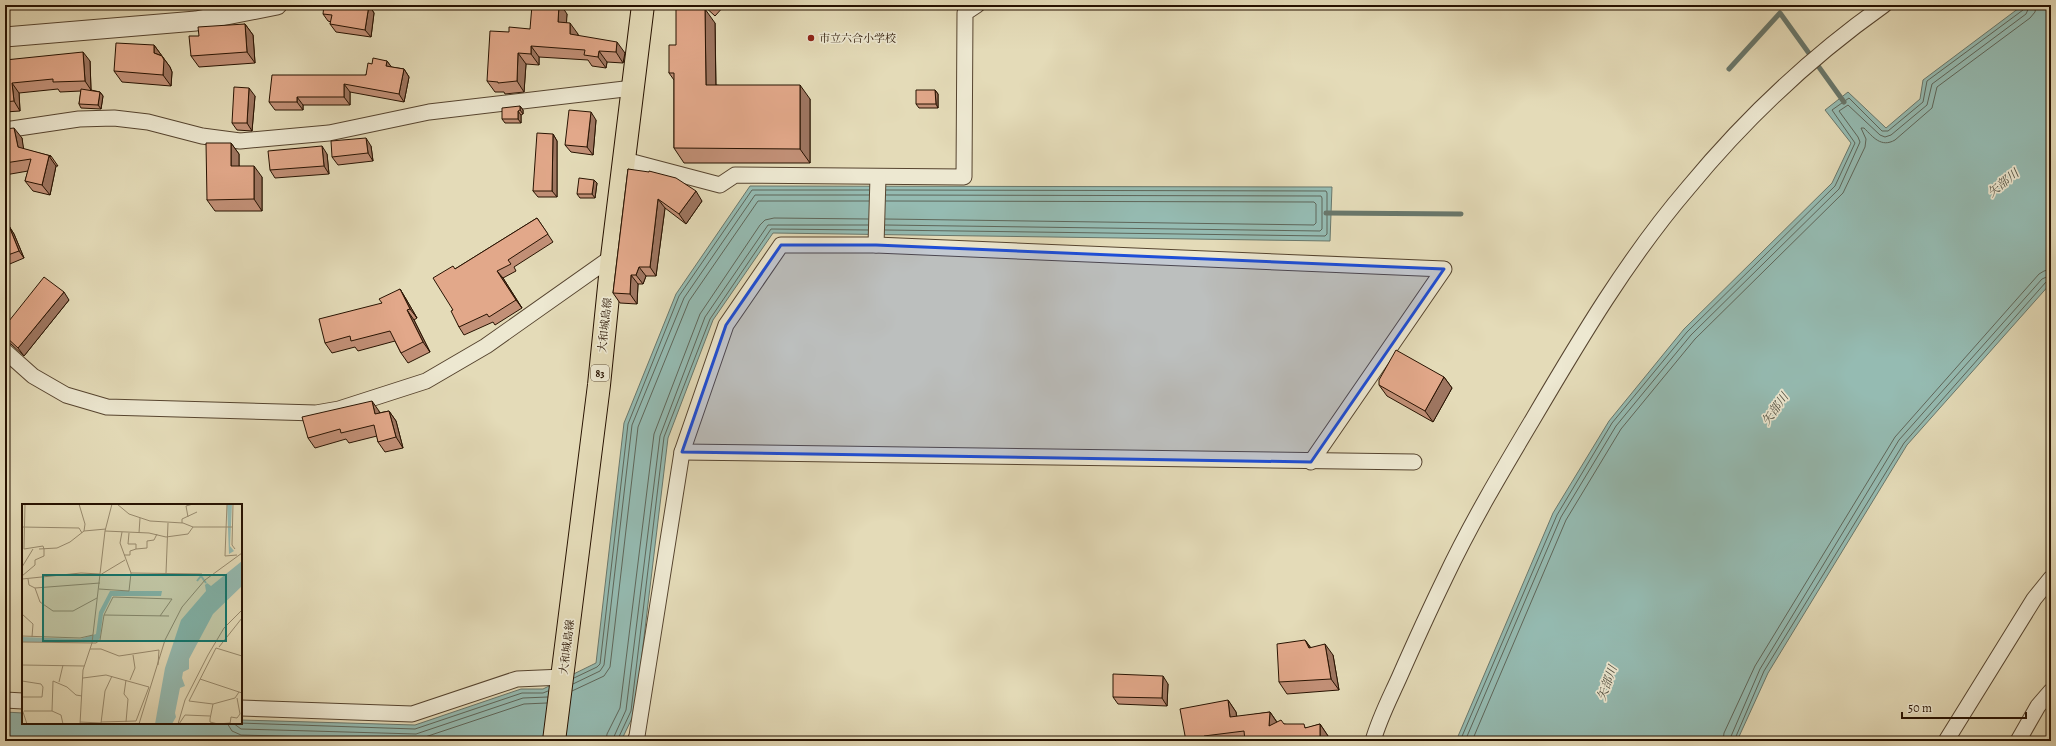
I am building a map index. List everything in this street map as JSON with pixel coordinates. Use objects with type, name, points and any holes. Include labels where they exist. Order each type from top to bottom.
[{"type":"main road","name":"大和城島線","points":[[554,741],[598,392],[612,257],[643,5]]},
{"type":"street","points":[[5,38],[196,21],[276,5]]},
{"type":"street","points":[[625,160],[720,185],[735,175],[964,177],[965,13],[977,5]]},
{"type":"street","points":[[1373,741],[1390,697],[1427,613],[1469,528],[1565,364],[1604,302],[1646,242],[1686,189],[1723,147],[1815,59],[1884,5]]},
{"type":"street","points":[[5,130],[79,119],[114,118],[148,122],[202,136],[240,141],[329,133],[429,112],[633,88]]},
{"type":"street","points":[[876,245],[878,177]]},
{"type":"street","points":[[635,741],[638,736],[682,452],[726,325],[781,245],[876,245],[1444,269],[1311,462]]},
{"type":"street","points":[[5,351],[32,376],[66,395],[107,407],[316,414],[339,409],[426,381],[486,346],[612,257]]},
{"type":"street","points":[[682,452],[1311,462],[1414,462]]},
{"type":"street","points":[[1946,741],[2034,598],[2051,578]]},
{"type":"street","points":[[242,708],[412,714],[517,679],[563,677]]},
{"type":"street","points":[[2018,741],[2038,706],[2051,691]]},
{"type":"street","points":[[5,700],[22,701]]},
{"type":"highlighted area","points":[[781,245],[876,245],[1444,269],[1311,462],[682,452],[726,325]]},
{"type":"water","name":"矢部川","points":[[2023,5],[2051,5],[2051,283],[1907,445],[1768,673],[1737,741],[1456,741],[1553,513],[1609,421],[1684,329],[1832,183],[1851,143],[1825,110],[1848,92],[1886,128],[1920,99],[1923,80]]},
{"type":"water","points":[[750,186],[1332,187],[1330,241],[773,233],[713,320],[668,438],[635,712],[622,739],[619,741],[5,741],[5,712],[22,713],[22,724],[242,724],[242,720],[415,725],[521,689],[543,689],[596,663],[624,423],[676,294]]},
{"type":"building","points":[[324,5],[369,5],[365,30],[330,24],[332,15],[323,14]]},
{"type":"building","points":[[532,5],[559,5],[558,22],[570,23],[570,34],[617,42],[616,52],[599,51],[598,57],[584,55],[585,50],[531,46],[531,54],[518,53],[517,81],[498,83],[487,81],[490,31],[509,32],[509,27],[530,29]]},
{"type":"building","points":[[676,9],[705,9],[706,85],[800,85],[800,149],[674,148],[674,73],[669,73],[669,45],[676,45]]},
{"type":"building","points":[[245,24],[247,52],[191,56],[189,36],[199,36],[198,27]]},
{"type":"building","points":[[116,43],[154,45],[154,53],[162,56],[164,60],[163,75],[114,71]]},
{"type":"building","points":[[83,52],[85,81],[53,82],[53,79],[12,83],[14,101],[5,102],[5,60]]},
{"type":"building","points":[[373,58],[387,61],[386,66],[404,69],[399,94],[344,84],[344,97],[297,97],[297,102],[269,102],[272,75],[366,75],[368,63],[372,64]]},
{"type":"building","points":[[234,87],[249,88],[247,123],[232,123]]},
{"type":"building","points":[[81,89],[100,92],[98,105],[79,104]]},
{"type":"building","points":[[916,90],[935,90],[936,104],[916,104]]},
{"type":"building","points":[[520,106],[520,110],[518,111],[518,119],[502,119],[502,108]]},
{"type":"building","points":[[569,110],[591,112],[587,147],[565,145]]},
{"type":"building","points":[[14,128],[18,147],[51,156],[49,156],[42,185],[25,181],[31,159],[5,163],[5,129]]},
{"type":"building","points":[[537,133],[553,134],[552,191],[533,191]]},
{"type":"building","points":[[366,138],[368,153],[332,157],[331,141]]},
{"type":"building","points":[[206,143],[231,143],[231,166],[254,166],[254,199],[207,200]]},
{"type":"building","points":[[322,146],[324,166],[270,170],[268,151]]},
{"type":"building","points":[[628,169],[649,171],[676,178],[696,191],[679,214],[658,199],[650,267],[639,267],[636,275],[631,275],[630,294],[613,293]]},
{"type":"building","points":[[579,178],[594,180],[592,194],[577,194]]},
{"type":"building","points":[[537,218],[548,234],[508,260],[511,264],[497,271],[516,300],[489,317],[487,314],[459,327],[451,311],[453,310],[433,278],[453,266],[455,269]]},
{"type":"building","points":[[9,226],[19,251],[5,256],[5,228]]},
{"type":"building","points":[[44,277],[64,292],[18,348],[5,336],[5,326]]},
{"type":"building","points":[[400,289],[410,309],[407,310],[423,342],[401,353],[390,331],[351,341],[350,336],[325,343],[319,319],[382,303],[379,299]]},
{"type":"building","points":[[1396,350],[1444,377],[1425,411],[1379,385],[1379,380]]},
{"type":"building","points":[[372,401],[375,414],[389,411],[396,437],[378,442],[374,425],[341,433],[340,429],[308,438],[302,417]]},
{"type":"building","points":[[1305,640],[1309,648],[1325,644],[1331,679],[1279,682],[1277,644]]},
{"type":"building","points":[[1113,674],[1163,676],[1162,698],[1113,697]]},
{"type":"building","points":[[1228,700],[1230,717],[1270,712],[1269,726],[1281,720],[1284,724],[1304,724],[1305,728],[1320,724],[1320,741],[1245,741],[1244,731],[1204,736],[1204,741],[1186,741],[1180,709]]},
{"type":"waterway","points":[[1729,69],[1780,13],[1844,102]]},
{"type":"waterway","points":[[1326,213],[1461,214]]},
{"type":"place","name":"市立六合小学校","points":[[811,38]]}]
